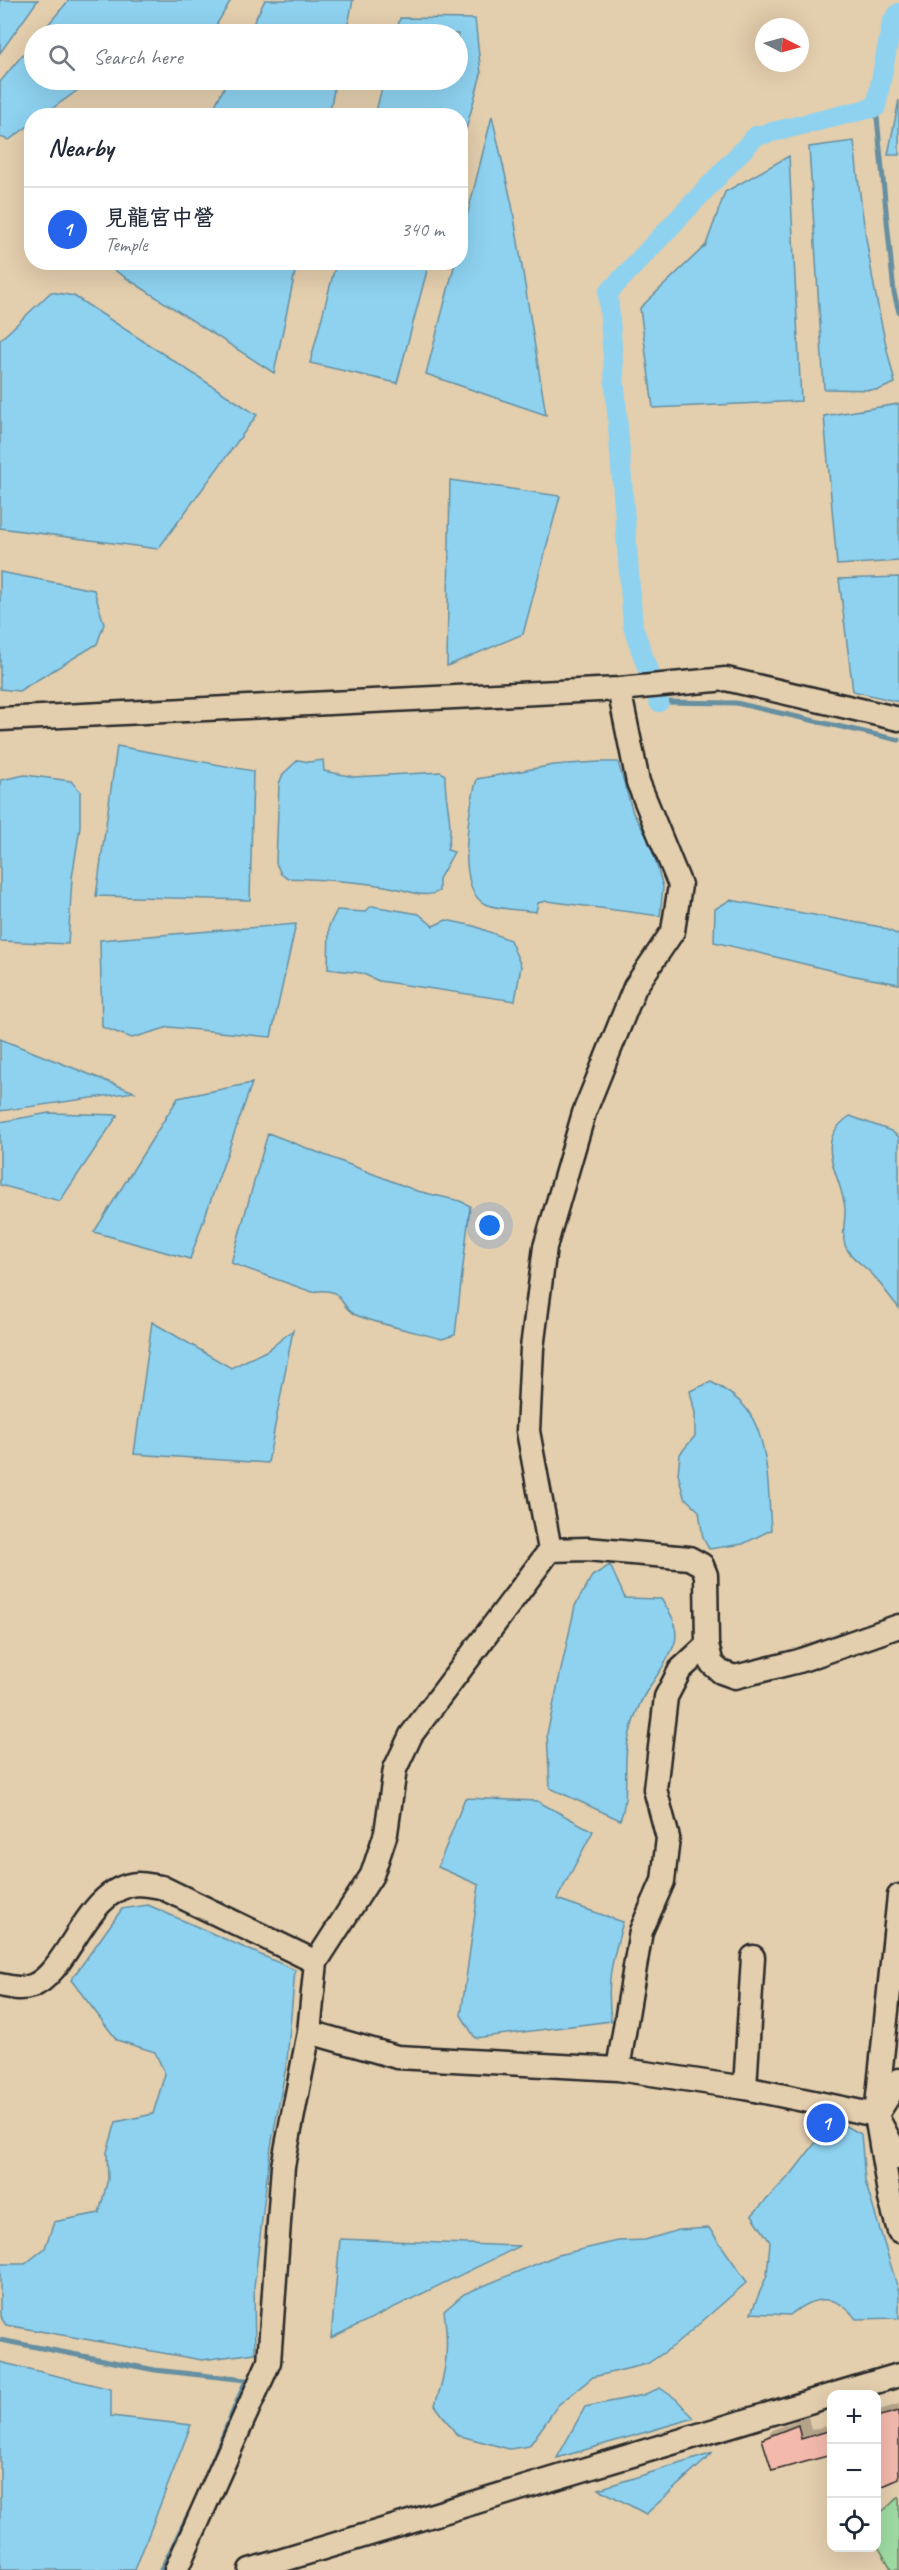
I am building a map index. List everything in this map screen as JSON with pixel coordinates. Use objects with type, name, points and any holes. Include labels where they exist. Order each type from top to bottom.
[{"type":"street","points":[[0,719],[620,688],[726,679],[899,719]]},
{"type":"street","points":[[176,2570],[269,2362],[283,2166],[309,2032],[316,1962],[372,1875],[386,1833],[395,1768],[411,1735],[550,1550],[528,1431],[532,1348],[545,1247],[584,1113],[635,987],[673,931],[680,885],[638,782],[620,688]]},
{"type":"street","points":[[550,1550],[587,1549],[689,1557],[702,1564],[706,1575],[707,1645],[712,1664],[721,1672],[735,1677],[799,1661],[899,1626]]},
{"type":"street","points":[[618,2069],[641,1931],[663,1881],[668,1838],[655,1789],[666,1697],[680,1670],[707,1645]]},
{"type":"street","points":[[0,1985],[17,1989],[34,1986],[50,1972],[94,1910],[113,1892],[137,1884],[161,1887],[316,1962]]},
{"type":"street","points":[[899,1896],[876,2115],[890,2199],[899,2231]]},
{"type":"street","points":[[745,2088],[753,1957]]},
{"type":"street","points":[[309,2032],[397,2057],[618,2069],[745,2088],[876,2115]]},
{"type":"street","points":[[876,2115],[899,2080]]},
{"type":"street","points":[[876,2115],[899,2158]]},
{"type":"street","points":[[850,2390],[899,2375]]},
{"type":"street","points":[[250,2570],[827,2397]]},
{"type":"green space","points":[[899,2497],[899,2570],[892,2570],[881,2552],[881,2513]]},
{"type":"water","points":[[0,0],[38,0],[0,53]]},
{"type":"water","points":[[69,0],[231,0],[217,24],[49,24]]},
{"type":"water","points":[[265,0],[353,0],[348,24],[253,24]]},
{"type":"water","points":[[400,18],[475,19],[481,74],[468,122],[468,108],[377,108],[381,90],[468,90],[468,24],[398,24]]},
{"type":"water","points":[[24,53],[24,90],[78,90],[53,108],[24,108],[24,129],[9,140],[0,137],[0,82]]},
{"type":"water","points":[[223,90],[334,90],[330,108],[214,108]]},
{"type":"water","points":[[899,100],[899,155],[888,155]]},
{"type":"water","points":[[492,116],[512,205],[546,415],[426,374],[453,270],[468,270],[468,212]]},
{"type":"water","points":[[854,141],[870,263],[895,383],[878,390],[824,389],[809,147]]},
{"type":"water","points":[[789,156],[801,401],[653,408],[640,308],[706,245],[725,192]]},
{"type":"water","points":[[114,270],[296,270],[274,373]]},
{"type":"water","points":[[334,270],[427,270],[397,383],[310,363]]},
{"type":"water","points":[[51,292],[74,296],[257,415],[158,549],[0,528],[0,340]]},
{"type":"water","points":[[899,404],[899,561],[837,565],[824,416]]},
{"type":"water","points":[[450,480],[560,496],[523,634],[447,666]]},
{"type":"water","points":[[0,572],[94,590],[104,624],[97,644],[19,691],[0,689]]},
{"type":"water","points":[[899,577],[899,702],[853,691],[839,579]]},
{"type":"water","points":[[117,746],[253,771],[250,900],[96,896]]},
{"type":"water","points":[[298,760],[309,762],[323,760],[324,771],[354,777],[441,772],[445,775],[450,822],[447,850],[454,852],[439,879],[439,891],[423,894],[368,884],[287,878],[281,874],[276,863],[279,784],[283,774]]},
{"type":"water","points":[[618,762],[633,813],[650,842],[663,887],[660,916],[547,901],[538,903],[536,912],[485,904],[476,895],[470,882],[467,865],[468,826],[477,779],[554,765]]},
{"type":"water","points":[[25,775],[71,781],[80,791],[80,827],[72,878],[68,944],[0,941],[0,782]]},
{"type":"water","points":[[730,900],[881,927],[899,935],[899,984],[850,975],[714,942],[715,909]]},
{"type":"water","points":[[372,906],[419,914],[433,926],[446,920],[474,926],[510,940],[521,966],[515,1001],[379,981],[361,973],[328,969],[329,926],[337,910],[364,912]]},
{"type":"water","points":[[296,924],[271,1037],[169,1027],[132,1038],[102,1027],[100,940]]},
{"type":"water","points":[[0,1039],[134,1092],[0,1111]]},
{"type":"water","points":[[252,1083],[190,1259],[94,1232],[178,1098]]},
{"type":"water","points":[[49,1113],[118,1115],[60,1201],[0,1185],[0,1122]]},
{"type":"water","points":[[850,1116],[891,1131],[899,1137],[899,1308],[845,1245],[843,1235],[845,1208],[831,1159],[830,1147],[832,1136],[838,1126]]},
{"type":"water","points":[[268,1133],[417,1191],[460,1201],[470,1206],[455,1335],[442,1339],[372,1321],[354,1314],[335,1294],[323,1291],[312,1292],[231,1263]]},
{"type":"water","points":[[152,1322],[231,1368],[268,1350],[293,1330],[268,1463],[134,1454]]},
{"type":"water","points":[[711,1382],[730,1393],[745,1407],[759,1434],[766,1466],[771,1530],[743,1544],[709,1549],[703,1538],[699,1511],[684,1497],[678,1474],[680,1454],[695,1436],[695,1413],[690,1391]]},
{"type":"water","points":[[610,1565],[625,1598],[661,1599],[676,1630],[675,1642],[666,1662],[638,1708],[627,1744],[625,1799],[620,1820],[550,1788],[547,1734],[575,1606],[592,1576]]},
{"type":"water","points":[[465,1798],[537,1801],[593,1831],[557,1899],[623,1922],[611,1971],[609,1993],[611,2021],[475,2038],[461,2015],[479,1885],[438,1867]]},
{"type":"water","points":[[148,1905],[295,1970],[287,2061],[270,2152],[254,2287],[255,2353],[202,2360],[6,2325],[0,2316],[0,2264],[25,2264],[45,2248],[54,2222],[99,2213],[108,2179],[107,2152],[116,2122],[153,2114],[165,2074],[155,2052],[117,2040],[71,1980],[122,1909]]},
{"type":"water","points":[[833,2120],[861,2134],[865,2181],[899,2292],[899,2318],[856,2319],[841,2305],[825,2300],[808,2304],[790,2315],[751,2313],[767,2275],[770,2242],[752,2215],[793,2172]]},
{"type":"water","points":[[709,2228],[747,2282],[675,2345],[647,2364],[593,2377],[558,2405],[529,2446],[509,2449],[457,2435],[435,2405],[446,2359],[444,2311],[464,2294],[558,2255],[618,2241],[645,2240],[679,2230]]},
{"type":"water","points":[[340,2239],[520,2246],[331,2338]]},
{"type":"water","points":[[0,2362],[111,2389],[111,2416],[191,2425],[135,2570],[0,2570]]},
{"type":"water","points":[[660,2388],[676,2399],[694,2418],[557,2458],[585,2407],[643,2395]]},
{"type":"water","points":[[713,2453],[646,2514],[599,2489]]},
{"type":"building","points":[[899,2411],[899,2479],[881,2487],[881,2444],[881,2416]]},
{"type":"building","points":[[798,2425],[801,2439],[827,2431],[827,2456],[772,2471],[762,2439]]},
{"type":"waterway","points":[[659,702],[633,627],[608,293],[756,136],[876,107],[892,22],[899,13]]},
{"type":"waterway","points":[[876,107],[894,293],[899,312]]},
{"type":"waterway","points":[[659,702],[736,703],[899,740]]},
{"type":"waterway","points":[[0,2340],[155,2370],[246,2380],[207,2474]]},
{"type":"waterway","points":[[161,2570],[188,2515]]},
{"type":"place","name":"見龍宮中營","points":[[826,2123]]}]
